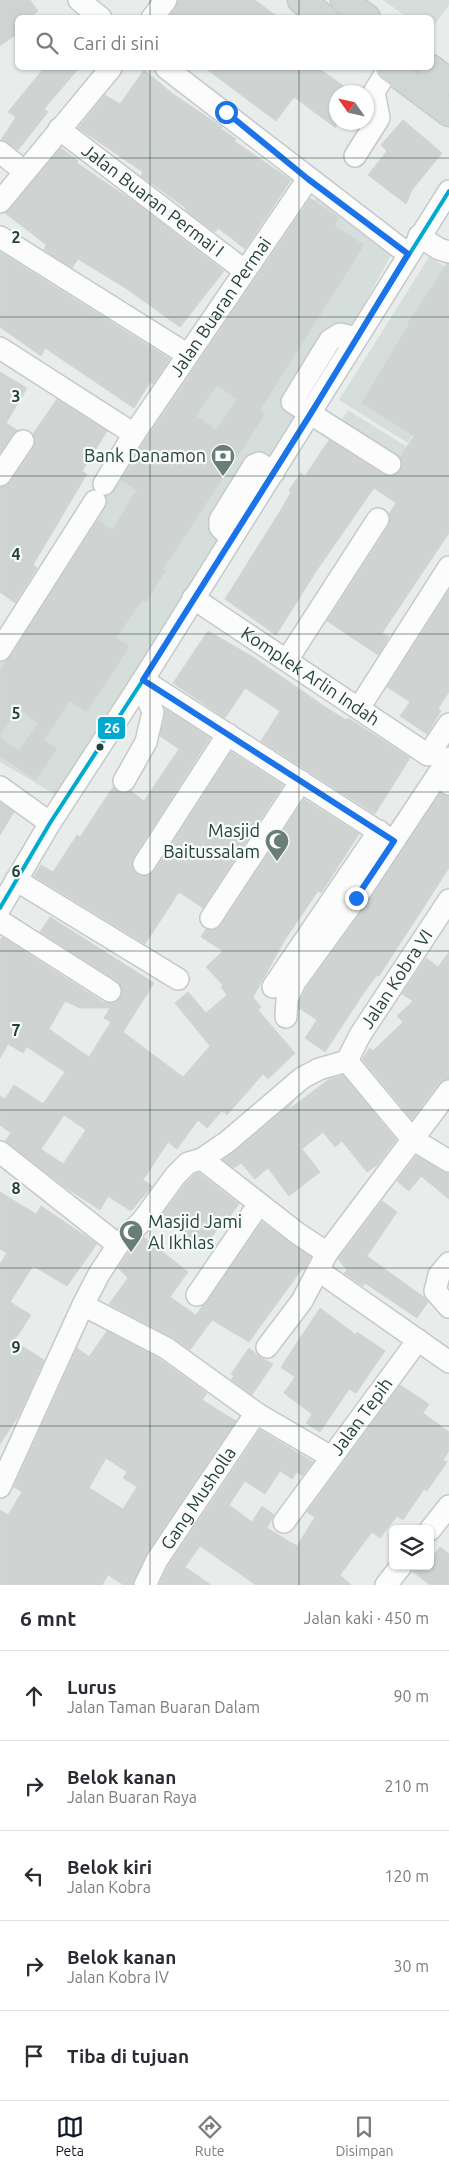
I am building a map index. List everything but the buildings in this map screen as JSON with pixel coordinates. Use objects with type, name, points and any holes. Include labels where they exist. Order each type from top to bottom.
[{"type":"main road","points":[[301,0],[320,15]]},
{"type":"main road","points":[[344,0],[363,15]]},
{"type":"main road","points":[[392,70],[449,113]]},
{"type":"main road","points":[[434,70],[449,82]]},
{"type":"street","points":[[79,0],[97,15]]},
{"type":"street","points":[[154,15],[166,0]]},
{"type":"street","points":[[0,202],[109,70]]},
{"type":"street","points":[[169,70],[408,254]]},
{"type":"street","points":[[355,156],[379,118],[374,92],[388,70]]},
{"type":"street","name":"Jalan Buaran Permai I","points":[[59,129],[246,271]]},
{"type":"street","points":[[0,152],[26,172]]},
{"type":"street","name":"Jalan Buaran Permai","points":[[0,650],[100,493],[134,434],[308,179]]},
{"type":"street","points":[[0,908],[50,823],[310,415],[408,254],[449,191]]},
{"type":"street","points":[[420,236],[439,249],[449,252]]},
{"type":"street","points":[[0,237],[188,355]]},
{"type":"street","points":[[0,348],[134,434]]},
{"type":"street","points":[[310,415],[390,464]]},
{"type":"street","points":[[0,475],[23,441]]},
{"type":"street","points":[[287,660],[378,519]]},
{"type":"street","points":[[359,708],[449,567]]},
{"type":"street","name":"Komplek Arlin Indah","points":[[193,598],[359,708],[439,757]]},
{"type":"street","points":[[142,681],[386,836]]},
{"type":"street","points":[[124,781],[149,736],[153,712],[142,681]]},
{"type":"street","points":[[273,988],[386,836],[443,780],[439,757],[449,724]]},
{"type":"street","points":[[144,864],[228,734]]},
{"type":"street","points":[[211,918],[301,781]]},
{"type":"street","points":[[0,787],[50,823]]},
{"type":"street","points":[[286,1017],[286,999],[295,982],[356,898],[386,836]]},
{"type":"street","points":[[16,880],[178,979]]},
{"type":"street","name":"Jalan Kobra VI","points":[[347,1061],[360,1035],[449,900]]},
{"type":"street","points":[[0,921],[110,991]]},
{"type":"street","points":[[0,1487],[83,1305],[99,1274],[118,1246],[143,1220],[188,1163],[202,1159],[256,1119],[302,1078],[319,1069],[347,1061],[412,1139],[449,1161]]},
{"type":"street","points":[[267,1347],[302,1302],[323,1262],[449,1091]]},
{"type":"street","points":[[0,1152],[118,1246]]},
{"type":"street","points":[[202,1159],[306,1240],[323,1262],[418,1340],[449,1362]]},
{"type":"street","points":[[197,1295],[259,1204]]},
{"type":"street","points":[[449,1263],[439,1276],[435,1291],[449,1307]]},
{"type":"street","points":[[83,1305],[166,1348],[256,1413],[331,1457]]},
{"type":"street","name":"Jalan Tepih","points":[[284,1522],[418,1340]]},
{"type":"street","name":"Gang Musholla","points":[[144,1585],[158,1560],[256,1413]]},
{"type":"street","points":[[434,1525],[448,1508]]},
{"type":"street","points":[[386,1585],[398,1570]]},
{"type":"shaded area","points":[[383,0],[449,0],[449,5],[434,25],[434,15],[404,15]]},
{"type":"shaded area","points":[[318,196],[394,250],[260,493],[56,795],[0,762],[0,659],[143,425]]},
{"type":"shaded area","points":[[429,257],[449,269],[449,377],[408,443],[339,400]]},
{"type":"shaded area","points":[[348,410],[407,447],[405,481],[331,436]]},
{"type":"transit line","name":"26","points":[[0,908],[50,823],[143,680],[449,191]]},
{"type":"place","name":"Bank Danamon","points":[[223,477]]},
{"type":"place","name":"Masjid Baitussalam","points":[[277,862]]},
{"type":"place","name":"Masjid Jami Al Ikhlas","points":[[131,1253]]},
{"type":"route","points":[[226,112],[308,179],[408,254],[310,415],[143,680],[394,841],[356,898]]}]
